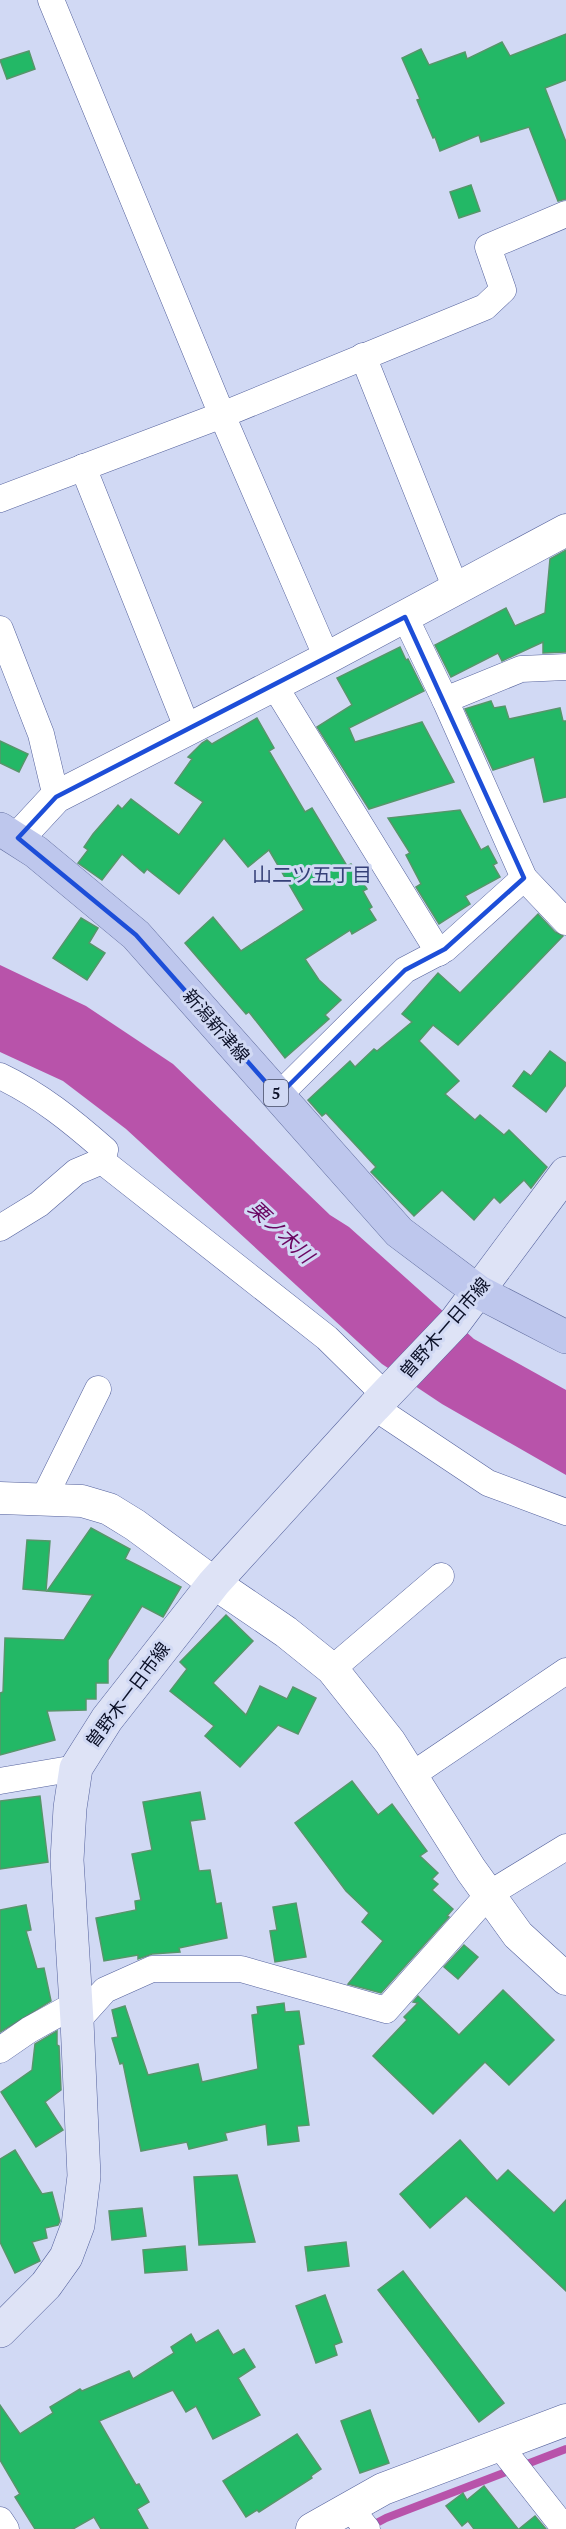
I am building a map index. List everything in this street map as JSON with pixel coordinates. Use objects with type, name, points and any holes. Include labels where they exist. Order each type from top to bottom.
[{"type":"main road","name":"新潟新津線","points":[[9,834],[136,935],[399,1232],[479,1292],[566,1337]]},
{"type":"main road","name":"曽野木一日市線","points":[[0,2331],[46,2285],[66,2257],[78,2225],[84,2176],[77,2013],[66,1860],[76,1768],[107,1719],[214,1583],[455,1322],[566,1173]]},
{"type":"street","points":[[51,0],[222,415],[327,658]]},
{"type":"street","points":[[0,499],[222,415],[485,307],[503,290],[488,247],[566,214]]},
{"type":"street","points":[[363,356],[456,589]]},
{"type":"street","points":[[83,466],[188,730]]},
{"type":"street","points":[[9,834],[56,797],[327,658],[566,530]]},
{"type":"street","points":[[405,616],[446,700],[524,878],[566,922]]},
{"type":"street","points":[[0,629],[41,734],[56,797]]},
{"type":"street","points":[[446,700],[520,669],[566,667]]},
{"type":"street","points":[[274,685],[439,952]]},
{"type":"street","points":[[278,1096],[405,970],[439,952],[524,878]]},
{"type":"street","points":[[0,1076],[23,1087],[68,1118],[105,1150],[102,1161]]},
{"type":"street","points":[[0,1228],[39,1204],[76,1172],[102,1161]]},
{"type":"street","points":[[102,1161],[327,1338],[386,1395],[488,1483],[566,1512]]},
{"type":"street","points":[[44,1498],[98,1389]]},
{"type":"street","points":[[0,1498],[44,1498],[82,1502],[109,1509],[286,1632],[332,1669],[390,1742],[518,1935],[566,1979]]},
{"type":"street","points":[[332,1669],[441,1576]]},
{"type":"street","points":[[412,1775],[566,1671]]},
{"type":"street","points":[[0,1781],[76,1768]]},
{"type":"street","points":[[0,2050],[29,2030],[77,2013],[105,1990],[152,1969],[240,1969],[386,2010],[489,1894],[566,1847]]},
{"type":"street","points":[[312,2529],[358,2518],[383,2489],[566,2420]]},
{"type":"street","points":[[499,2445],[565,2529]]},
{"type":"street","points":[[0,2520],[6,2529]]},
{"type":"highlighted area","points":[[405,617],[524,878],[445,949],[405,970],[278,1096],[136,935],[18,838],[56,797]]},
{"type":"water","name":"栗ノ木川","points":[[0,965],[86,1006],[173,1064],[330,1215],[349,1227],[474,1339],[566,1390],[566,1475],[442,1404],[382,1364],[126,1129],[63,1081],[0,1052]]},
{"type":"building","points":[[566,34],[566,80],[545,88],[566,142],[566,199],[558,201],[529,127],[481,142],[479,135],[440,151],[417,100],[420,99],[402,58],[421,49],[429,65],[465,52],[467,59],[502,42],[510,56]]},
{"type":"building","points":[[29,51],[35,69],[7,79],[0,60]]},
{"type":"building","points":[[471,185],[480,211],[459,218],[450,192]]},
{"type":"building","points":[[566,550],[566,652],[543,653],[543,642],[502,661],[498,653],[451,677],[435,645],[506,608],[515,626],[545,613],[550,559]]},
{"type":"building","points":[[400,647],[424,691],[349,728],[355,742],[422,722],[454,782],[369,809],[317,727],[352,705],[337,678]]},
{"type":"building","points":[[491,701],[494,708],[505,706],[509,719],[560,708],[563,721],[566,721],[566,797],[544,802],[534,757],[493,770],[465,709]]},
{"type":"building","points":[[257,718],[274,748],[269,751],[305,812],[312,808],[347,866],[351,864],[367,889],[363,891],[372,907],[369,909],[376,920],[352,934],[350,930],[305,959],[319,980],[341,1000],[325,1015],[329,1019],[285,1058],[249,1012],[246,1014],[185,943],[213,917],[241,951],[304,910],[269,850],[248,867],[224,838],[179,894],[147,869],[144,873],[122,854],[102,880],[78,863],[88,850],[84,847],[93,834],[118,805],[122,809],[131,799],[179,835],[203,802],[175,783],[192,759],[188,757],[207,740],[212,744]]},
{"type":"building","points":[[0,741],[28,754],[19,772],[0,763]]},
{"type":"building","points":[[460,810],[481,850],[488,846],[497,863],[493,865],[500,877],[465,896],[470,904],[439,924],[416,887],[421,884],[406,855],[410,853],[388,818]]},
{"type":"building","points":[[538,914],[555,932],[563,936],[458,1045],[433,1025],[419,1041],[459,1081],[445,1094],[475,1120],[480,1115],[504,1135],[509,1130],[547,1167],[531,1188],[524,1180],[500,1203],[494,1197],[474,1220],[442,1190],[414,1216],[371,1172],[376,1167],[326,1113],[322,1116],[308,1100],[350,1061],[355,1067],[374,1049],[377,1051],[412,1022],[402,1014],[438,973],[460,993]]},
{"type":"building","points":[[81,918],[98,928],[89,943],[105,953],[87,980],[53,958]]},
{"type":"building","points":[[550,1051],[566,1063],[566,1085],[546,1112],[513,1086],[524,1071],[531,1076]]},
{"type":"building","points":[[91,1528],[130,1549],[125,1559],[181,1587],[163,1617],[142,1606],[108,1660],[108,1683],[96,1683],[96,1699],[86,1699],[86,1710],[47,1711],[55,1740],[0,1755],[0,1693],[3,1692],[5,1638],[64,1640],[93,1595],[47,1591]]},
{"type":"building","points":[[27,1540],[50,1541],[46,1591],[23,1589]]},
{"type":"building","points":[[226,1615],[253,1641],[213,1683],[246,1715],[260,1686],[287,1699],[293,1687],[316,1698],[298,1734],[278,1725],[240,1767],[205,1736],[214,1726],[170,1691],[187,1669],[180,1662]]},
{"type":"building","points":[[352,1781],[378,1815],[392,1804],[427,1851],[420,1856],[438,1873],[432,1879],[438,1884],[432,1890],[453,1909],[447,1916],[449,1917],[381,1993],[348,1984],[383,1941],[362,1922],[369,1913],[346,1891],[295,1823]]},
{"type":"building","points":[[200,1792],[205,1819],[190,1821],[199,1871],[210,1870],[216,1904],[221,1903],[227,1938],[179,1948],[180,1952],[152,1954],[138,1959],[138,1955],[104,1961],[96,1918],[136,1910],[135,1901],[141,1900],[132,1854],[152,1850],[143,1802]]},
{"type":"building","points":[[40,1796],[48,1862],[0,1869],[0,1801]]},
{"type":"building","points":[[296,1903],[306,1957],[275,1962],[270,1931],[277,1930],[273,1907]]},
{"type":"building","points":[[26,1905],[31,1930],[26,1931],[37,1969],[44,1968],[51,2001],[0,2032],[0,1910]]},
{"type":"building","points":[[464,1945],[478,1957],[458,1979],[444,1967]]},
{"type":"building","points":[[503,1990],[554,2040],[509,2085],[485,2062],[433,2114],[373,2056],[407,2020],[404,2017],[418,2003],[413,2002],[418,1996],[459,2035]]},
{"type":"building","points":[[284,2003],[285,2012],[299,2011],[304,2044],[298,2045],[309,2125],[297,2126],[299,2141],[268,2145],[266,2124],[225,2133],[227,2140],[189,2149],[187,2142],[141,2151],[123,2063],[120,2064],[112,2038],[118,2037],[112,2010],[125,2006],[148,2075],[198,2064],[202,2082],[258,2069],[252,2015],[258,2014],[257,2007]]},
{"type":"building","points":[[57,2031],[61,2090],[45,2102],[63,2130],[36,2147],[1,2092],[32,2070],[35,2044]]},
{"type":"building","points":[[460,2140],[497,2181],[508,2170],[554,2213],[566,2200],[566,2291],[466,2196],[430,2228],[400,2194]]},
{"type":"building","points":[[15,2150],[42,2194],[52,2192],[60,2221],[58,2225],[45,2228],[47,2238],[32,2242],[40,2261],[15,2273],[0,2242],[0,2159]]},
{"type":"building","points":[[237,2175],[255,2242],[199,2245],[194,2177]]},
{"type":"building","points":[[142,2208],[146,2236],[112,2240],[109,2211]]},
{"type":"building","points":[[346,2242],[349,2266],[308,2271],[305,2247]]},
{"type":"building","points":[[185,2246],[187,2270],[145,2273],[143,2250]]},
{"type":"building","points":[[403,2271],[504,2403],[479,2422],[378,2290]]},
{"type":"building","points":[[325,2295],[342,2342],[334,2345],[337,2355],[316,2363],[296,2306]]},
{"type":"building","points":[[218,2330],[233,2355],[244,2349],[255,2367],[238,2378],[260,2415],[213,2439],[196,2406],[186,2412],[173,2390],[99,2421],[136,2485],[139,2484],[149,2502],[137,2509],[148,2529],[101,2529],[94,2517],[73,2529],[35,2529],[15,2497],[20,2494],[0,2460],[0,2405],[20,2434],[53,2413],[50,2407],[80,2389],[82,2391],[129,2371],[133,2379],[174,2353],[171,2347],[191,2334],[196,2343]]},
{"type":"building","points":[[370,2410],[389,2463],[360,2473],[341,2421]]},
{"type":"building","points":[[297,2434],[321,2469],[311,2476],[312,2478],[259,2512],[257,2510],[246,2517],[223,2481]]},
{"type":"building","points":[[484,2486],[518,2529],[474,2529],[468,2521],[462,2526],[446,2506],[463,2493],[467,2500]]},
{"type":"building","points":[[535,2516],[546,2529],[519,2529]]},
{"type":"waterway","points":[[369,2527],[386,2518],[566,2449]]},
{"type":"district","name":"山二ツ五丁目","points":[[312,875]]}]
